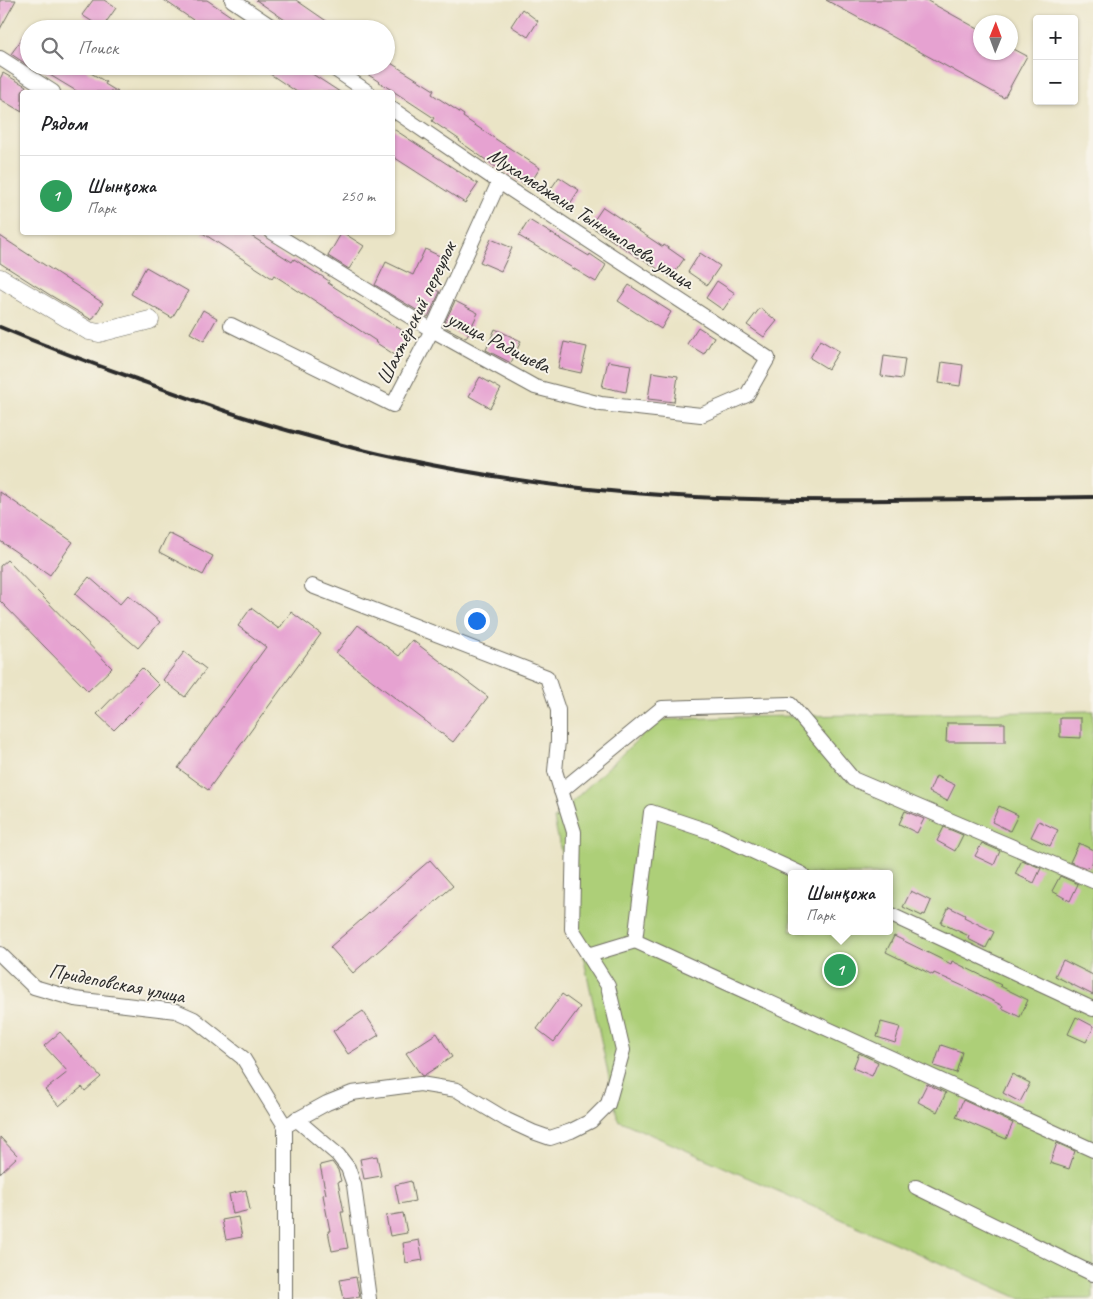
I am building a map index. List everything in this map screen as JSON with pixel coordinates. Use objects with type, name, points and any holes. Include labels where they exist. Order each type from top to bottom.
[{"type":"street","points":[[232,0],[262,20]]},
{"type":"street","points":[[0,58],[20,71]]},
{"type":"street","points":[[26,75],[50,90]]},
{"type":"street","points":[[343,75],[365,90]]},
{"type":"street","name":"Мухамеджана Тынышпаева улица","points":[[395,111],[499,182],[768,358]]},
{"type":"street","name":"Шахтёрский переулок","points":[[230,325],[393,405],[432,330],[499,182]]},
{"type":"street","name":"улица Радищева","points":[[277,235],[432,330],[535,387],[602,404],[701,414],[746,395],[768,358]]},
{"type":"street","points":[[0,278],[89,331],[99,333],[150,320]]},
{"type":"street","points":[[290,1122],[352,1093],[420,1084],[457,1090],[507,1120],[550,1138],[572,1131],[591,1121],[608,1104],[624,1050],[608,986],[572,929],[574,832],[555,772],[558,710],[547,677],[312,586]]},
{"type":"street","points":[[561,791],[662,708],[790,704],[853,779],[1093,881]]},
{"type":"street","points":[[635,941],[651,812],[711,832],[793,870]]},
{"type":"street","points":[[893,916],[1093,1009]]},
{"type":"street","points":[[588,954],[635,941],[1093,1150]]},
{"type":"street","name":"Придеповская улица","points":[[0,954],[34,987],[75,999],[176,1011],[194,1019],[243,1058],[290,1122]]},
{"type":"street","points":[[285,1299],[290,1122]]},
{"type":"street","points":[[290,1122],[338,1155],[348,1168],[354,1185],[369,1299]]},
{"type":"street","points":[[916,1188],[1093,1274]]},
{"type":"green space","points":[[1093,711],[1093,1299],[1021,1299],[618,1120],[554,819],[658,720]]},
{"type":"building","points":[[0,0],[16,0],[0,29]]},
{"type":"building","points":[[93,0],[104,0],[116,8],[108,20],[90,20],[82,15]]},
{"type":"building","points":[[164,0],[207,0],[237,20],[193,20]]},
{"type":"building","points":[[256,0],[296,0],[325,20],[285,20]]},
{"type":"building","points":[[826,0],[926,0],[973,26],[973,60],[1018,60],[1018,51],[1027,56],[1004,98]]},
{"type":"building","points":[[522,9],[538,21],[528,37],[511,26]]},
{"type":"building","points":[[20,42],[20,60],[11,54]]},
{"type":"building","points":[[395,66],[434,90],[432,94],[464,115],[463,117],[540,168],[528,187],[459,141],[432,121],[434,118],[395,92],[395,90],[391,90],[369,75],[395,75]]},
{"type":"building","points":[[3,73],[26,86],[23,90],[20,90],[20,111],[0,99],[0,79]]},
{"type":"building","points":[[50,75],[94,75],[115,90],[75,90]]},
{"type":"building","points":[[272,75],[314,75],[337,90],[294,90]]},
{"type":"building","points":[[395,130],[478,184],[465,203],[395,158]]},
{"type":"building","points":[[559,177],[579,190],[566,210],[546,196]]},
{"type":"building","points":[[603,207],[684,259],[671,278],[590,226]]},
{"type":"building","points":[[529,220],[606,265],[596,282],[519,236]]},
{"type":"building","points":[[206,235],[250,235],[292,262],[294,259],[317,273],[329,281],[328,283],[411,336],[398,357],[303,293],[274,275],[272,278]]},
{"type":"building","points":[[340,235],[347,235],[364,246],[349,269],[328,256]]},
{"type":"building","points":[[0,236],[103,303],[92,320],[0,263]]},
{"type":"building","points":[[491,239],[512,248],[501,271],[480,262]]},
{"type":"building","points":[[425,249],[446,259],[432,288],[440,292],[428,317],[375,285],[386,262],[413,275]]},
{"type":"building","points":[[700,253],[720,266],[707,285],[688,272]]},
{"type":"building","points":[[146,267],[188,291],[172,318],[131,294]]},
{"type":"building","points":[[717,281],[735,293],[723,310],[706,298]]},
{"type":"building","points":[[629,285],[671,312],[661,329],[618,301]]},
{"type":"building","points":[[455,301],[478,313],[466,338],[443,326]]},
{"type":"building","points":[[760,308],[777,321],[764,337],[747,325]]},
{"type":"building","points":[[203,310],[217,318],[204,341],[190,333]]},
{"type":"building","points":[[698,327],[714,337],[704,354],[687,344]]},
{"type":"building","points":[[495,329],[521,341],[511,363],[486,350]]},
{"type":"building","points":[[820,340],[839,351],[828,369],[810,358]]},
{"type":"building","points":[[564,342],[587,347],[581,373],[558,368]]},
{"type":"building","points":[[884,356],[905,359],[902,379],[881,376]]},
{"type":"building","points":[[608,361],[631,365],[626,392],[602,387]]},
{"type":"building","points":[[942,362],[963,365],[960,386],[939,383]]},
{"type":"building","points":[[652,372],[678,376],[674,402],[648,399]]},
{"type":"building","points":[[480,377],[501,389],[490,408],[469,396]]},
{"type":"building","points":[[0,492],[73,542],[50,575],[0,541]]},
{"type":"building","points":[[168,533],[213,556],[203,575],[159,552]]},
{"type":"building","points":[[7,560],[112,668],[88,691],[0,601],[0,566]]},
{"type":"building","points":[[89,577],[120,604],[128,595],[160,622],[138,648],[75,594]]},
{"type":"building","points":[[251,608],[279,629],[291,612],[321,634],[208,790],[178,768],[266,647],[238,626]]},
{"type":"building","points":[[358,625],[399,656],[412,640],[488,697],[453,742],[336,653]]},
{"type":"building","points":[[184,652],[206,669],[185,697],[163,680]]},
{"type":"building","points":[[142,668],[159,685],[114,730],[97,714]]},
{"type":"building","points":[[1060,718],[1081,718],[1081,738],[1060,737]]},
{"type":"building","points":[[947,723],[1005,723],[1005,742],[946,742]]},
{"type":"building","points":[[936,776],[955,785],[947,801],[929,792]]},
{"type":"building","points":[[999,806],[1018,815],[1010,831],[992,822]]},
{"type":"building","points":[[905,811],[924,819],[917,833],[899,824]]},
{"type":"building","points":[[1039,821],[1058,830],[1050,846],[1031,837]]},
{"type":"building","points":[[944,827],[963,835],[955,851],[937,841]]},
{"type":"building","points":[[982,843],[1000,851],[994,865],[975,856]]},
{"type":"building","points":[[1079,843],[1093,850],[1093,861],[1090,868],[1070,862]]},
{"type":"building","points":[[430,860],[453,886],[353,973],[330,947]]},
{"type":"building","points":[[1022,860],[1041,868],[1034,883],[1015,874]]},
{"type":"building","points":[[1060,876],[1078,884],[1070,901],[1052,891]]},
{"type":"building","points":[[911,891],[931,901],[925,915],[923,914],[922,916],[903,907]]},
{"type":"building","points":[[949,907],[994,932],[986,948],[968,939],[969,936],[941,923]]},
{"type":"building","points":[[894,936],[951,964],[952,961],[1028,1000],[1020,1017],[1002,1008],[1003,1006],[963,986],[934,973],[933,975],[886,952]]},
{"type":"building","points":[[1063,960],[1093,975],[1093,995],[1055,976]]},
{"type":"building","points":[[562,994],[580,1007],[554,1042],[537,1029]]},
{"type":"building","points":[[363,1011],[379,1035],[348,1054],[333,1031]]},
{"type":"building","points":[[1076,1017],[1093,1026],[1086,1042],[1068,1034]]},
{"type":"building","points":[[881,1022],[900,1027],[895,1043],[877,1037]]},
{"type":"building","points":[[60,1032],[101,1077],[85,1091],[82,1087],[59,1106],[45,1090],[68,1072],[44,1046]]},
{"type":"building","points":[[437,1033],[452,1057],[423,1076],[406,1053]]},
{"type":"building","points":[[941,1045],[962,1052],[956,1073],[934,1066]]},
{"type":"building","points":[[859,1053],[878,1062],[872,1076],[853,1068]]},
{"type":"building","points":[[1012,1074],[1030,1083],[1020,1102],[1003,1093]]},
{"type":"building","points":[[927,1084],[946,1093],[937,1112],[918,1102]]},
{"type":"building","points":[[963,1100],[1013,1123],[1006,1139],[956,1117]]},
{"type":"building","points":[[0,1137],[18,1156],[0,1173]]},
{"type":"building","points":[[1057,1143],[1075,1151],[1069,1169],[1050,1163]]},
{"type":"building","points":[[377,1156],[381,1176],[364,1179],[360,1159]]},
{"type":"building","points":[[332,1162],[338,1170],[341,1181],[338,1182],[344,1212],[341,1212],[348,1248],[332,1251],[323,1195],[326,1194],[320,1165]]},
{"type":"building","points":[[411,1181],[415,1201],[399,1204],[395,1185]]},
{"type":"building","points":[[246,1190],[250,1210],[233,1214],[229,1194]]},
{"type":"building","points":[[403,1213],[407,1233],[390,1236],[386,1216]]},
{"type":"building","points":[[238,1217],[242,1237],[226,1240],[222,1220]]},
{"type":"building","points":[[419,1240],[423,1260],[406,1263],[403,1243]]},
{"type":"building","points":[[356,1277],[360,1297],[344,1299],[340,1280]]},
{"type":"railway","points":[[0,327],[102,367],[280,428],[401,459],[503,478],[571,487],[701,497],[832,500],[1093,497]]},
{"type":"place","name":"Шынқожа","points":[[840,970]]}]
